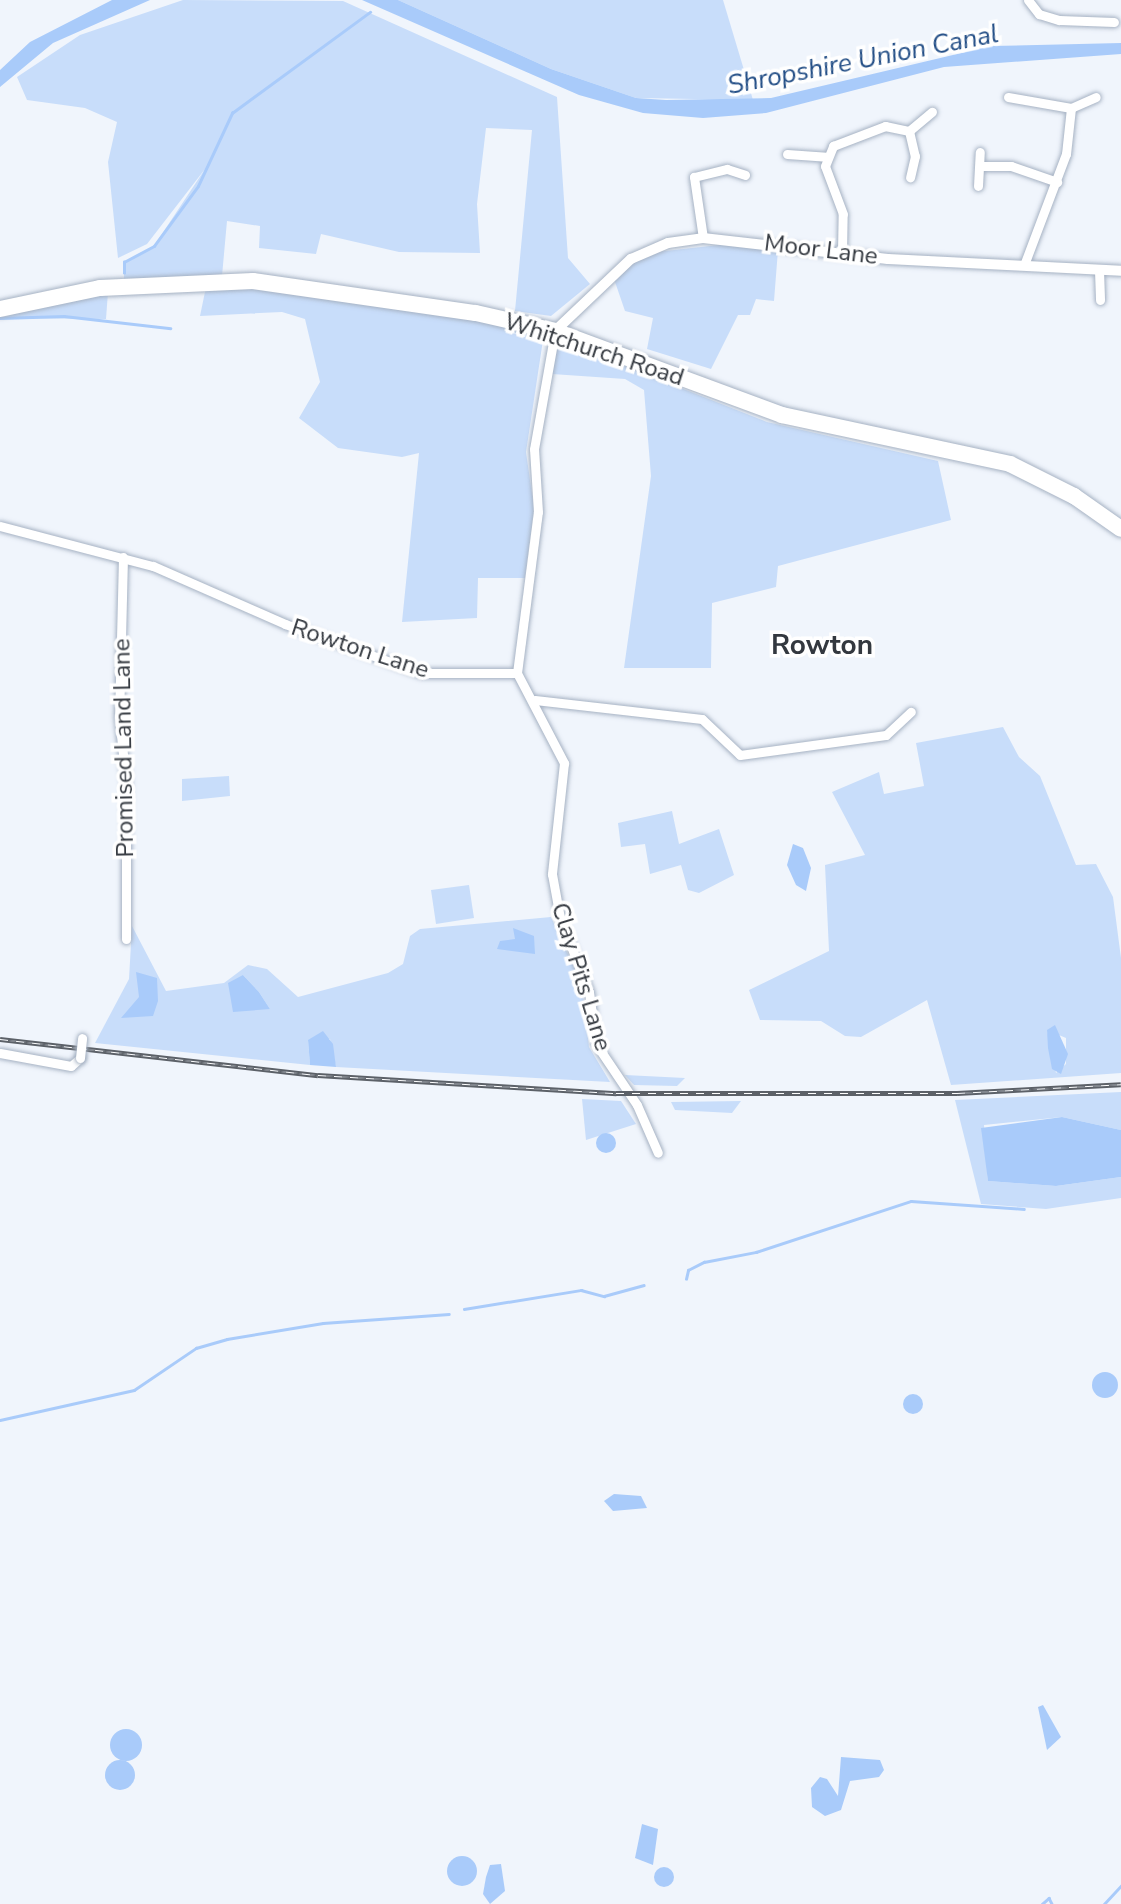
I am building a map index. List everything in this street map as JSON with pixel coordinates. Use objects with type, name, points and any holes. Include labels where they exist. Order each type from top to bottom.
[{"type":"highway","name":"Whitchurch Road","points":[[0,309],[100,288],[253,281],[382,296],[555,331],[782,415],[1010,464],[1121,526]]},
{"type":"street","points":[[1028,0],[1039,14],[1059,20],[1114,22]]},
{"type":"street","points":[[1008,97],[1071,108],[1096,97]]},
{"type":"street","points":[[1024,265],[1057,182],[1071,108]]},
{"type":"street","points":[[909,131],[932,112]]},
{"type":"street","points":[[826,157],[836,142],[854,135],[885,126],[909,131]]},
{"type":"street","points":[[909,131],[915,156],[910,177]]},
{"type":"street","points":[[978,186],[982,166],[980,152]]},
{"type":"street","points":[[787,154],[826,157]]},
{"type":"street","points":[[826,157],[843,214],[842,253]]},
{"type":"street","points":[[982,166],[1012,166],[1057,182]]},
{"type":"street","points":[[703,239],[694,177],[727,169],[745,175]]},
{"type":"street","name":"Moor Lane","points":[[555,331],[631,259],[668,243],[703,239],[842,253],[1121,271]]},
{"type":"street","points":[[1099,270],[1100,300]]},
{"type":"street","points":[[517,673],[538,512],[534,449],[555,331]]},
{"type":"street","name":"Rowton Lane","points":[[0,526],[124,556],[421,673],[517,673]]},
{"type":"street","name":"Promised Land Lane","points":[[124,556],[119,716],[126,783],[126,939]]},
{"type":"street","name":"Clay Pits Lane","points":[[517,673],[535,700],[564,763],[552,874],[560,918],[589,992],[596,1044],[637,1105],[659,1153]]},
{"type":"street","points":[[535,700],[661,719],[702,719],[740,755],[886,735],[911,712]]},
{"type":"street","points":[[0,1053],[71,1066],[80,1058],[82,1038]]},
{"type":"shaded area","points":[[112,0],[150,0],[53,43],[0,87],[0,70],[30,42]]},
{"type":"shaded area","points":[[183,0],[343,1],[557,97],[568,258],[590,284],[551,316],[515,311],[532,130],[486,128],[477,204],[480,253],[399,252],[321,234],[316,254],[259,248],[260,226],[227,221],[222,276],[124,279],[124,262],[154,246],[205,169],[147,244],[118,258],[108,162],[117,122],[85,108],[27,100],[17,77],[80,35]]},
{"type":"shaded area","points":[[362,0],[398,0],[551,69],[636,98],[771,98],[991,46],[1121,43],[1121,54],[944,67],[766,113],[703,118],[643,113],[579,95]]},
{"type":"shaded area","points":[[398,0],[723,0],[753,100],[636,98],[551,69]]},
{"type":"shaded area","points":[[728,244],[778,250],[774,301],[756,299],[750,315],[738,315],[711,369],[647,349],[653,318],[625,311],[614,279],[647,253]]},
{"type":"shaded area","points":[[206,287],[249,287],[477,319],[543,340],[526,452],[534,508],[525,578],[478,578],[477,618],[402,622],[419,453],[402,457],[338,448],[299,418],[320,382],[305,319],[282,312],[200,316]]},
{"type":"shaded area","points":[[108,292],[106,319],[0,318],[63,299]]},
{"type":"shaded area","points":[[559,340],[767,422],[938,461],[951,520],[778,566],[776,587],[712,603],[711,668],[624,668],[651,476],[644,390],[625,379],[552,374]]},
{"type":"shaded area","points":[[1003,727],[1019,757],[1040,776],[1076,865],[1096,864],[1113,897],[1121,958],[1121,1073],[951,1085],[927,1000],[861,1037],[845,1036],[821,1021],[760,1020],[749,990],[829,951],[825,865],[865,855],[832,792],[879,772],[884,794],[924,786],[916,743]],"holes":[[[1047,1030],[1066,1038],[1066,1064],[1056,1073]]]},
{"type":"shaded area","points":[[229,776],[230,796],[182,801],[182,779]]},
{"type":"shaded area","points":[[672,811],[679,844],[719,829],[734,875],[699,893],[688,890],[681,865],[650,874],[645,844],[621,847],[618,823]]},
{"type":"shaded area","points":[[793,844],[803,848],[811,868],[806,891],[796,885],[787,865]]},
{"type":"shaded area","points":[[469,885],[474,918],[436,924],[431,890]]},
{"type":"shaded area","points":[[551,917],[582,985],[589,1047],[610,1082],[336,1067],[330,1039],[308,1040],[310,1065],[95,1043],[129,979],[132,926],[166,991],[224,983],[248,965],[267,969],[298,997],[388,973],[403,964],[410,936],[420,929]],"holes":[[[243,975],[270,1009],[248,1007]]]},
{"type":"shaded area","points":[[513,928],[534,936],[535,954],[497,949],[500,941],[515,939]]},
{"type":"shaded area","points":[[136,972],[157,978],[158,1001],[153,1016],[121,1018],[139,997]]},
{"type":"shaded area","points":[[243,975],[270,1009],[233,1012],[228,983]]},
{"type":"shaded area","points":[[1055,1025],[1068,1054],[1061,1074],[1052,1069],[1048,1048],[1047,1030]]},
{"type":"shaded area","points":[[323,1031],[333,1044],[336,1067],[310,1065],[308,1040]]},
{"type":"shaded area","points":[[625,1075],[685,1078],[677,1086],[634,1085]]},
{"type":"shaded area","points":[[1121,1092],[1121,1130],[1062,1117],[984,1125],[988,1181],[1056,1186],[1121,1177],[1121,1198],[1046,1209],[981,1204],[955,1100]]},
{"type":"shaded area","points":[[582,1099],[621,1101],[636,1124],[586,1140]]},
{"type":"shaded area","points":[[741,1101],[732,1113],[675,1110],[671,1102]]},
{"type":"shaded area","points":[[1062,1117],[1121,1130],[1121,1177],[1056,1186],[988,1181],[981,1128]]},
{"type":"shaded area","points":[[606,1133],[613,1136],[616,1143],[613,1150],[606,1153],[599,1150],[596,1143],[599,1136]]},
{"type":"shaded area","points":[[1105,1372],[1114,1376],[1118,1385],[1114,1394],[1105,1398],[1096,1394],[1092,1385],[1096,1376]]},
{"type":"shaded area","points":[[909,1394],[917,1394],[923,1404],[917,1414],[909,1414],[903,1408],[903,1400]]},
{"type":"shaded area","points":[[614,1494],[641,1496],[647,1508],[613,1511],[604,1501]]},
{"type":"shaded area","points":[[1043,1705],[1061,1737],[1047,1750],[1038,1707]]},
{"type":"shaded area","points":[[126,1729],[137,1734],[142,1745],[137,1756],[126,1761],[115,1756],[110,1745],[115,1734]]},
{"type":"shaded area","points":[[841,1757],[880,1760],[884,1770],[879,1777],[850,1781],[841,1810],[825,1816],[812,1807],[811,1788],[820,1777],[827,1779],[838,1796]]},
{"type":"shaded area","points":[[120,1760],[126,1761],[134,1769],[134,1781],[126,1789],[120,1790],[114,1789],[106,1781],[105,1775],[106,1769],[114,1761]]},
{"type":"shaded area","points":[[642,1824],[658,1829],[653,1865],[635,1858]]},
{"type":"shaded area","points":[[462,1856],[473,1860],[477,1871],[473,1882],[462,1886],[451,1882],[447,1871],[451,1860]]},
{"type":"shaded area","points":[[501,1864],[505,1891],[490,1904],[483,1894],[486,1877],[490,1865]]},
{"type":"shaded area","points":[[664,1867],[671,1870],[674,1877],[671,1884],[664,1887],[657,1884],[654,1877],[657,1870]]},
{"type":"waterway","points":[[124,273],[124,262],[154,246],[198,186],[232,113],[370,12]]},
{"type":"waterway","points":[[0,318],[64,316],[170,328]]},
{"type":"waterway","points":[[686,1279],[688,1270],[704,1262],[756,1252],[911,1201],[1024,1209]]},
{"type":"waterway","points":[[464,1309],[581,1290],[604,1296],[644,1285]]},
{"type":"waterway","points":[[0,1420],[134,1390],[196,1348],[227,1339],[323,1323],[449,1314]]},
{"type":"waterway","points":[[1104,1904],[1121,1886]]},
{"type":"waterway","points":[[1042,1904],[1049,1898],[1052,1904]]},
{"type":"railway","points":[[0,1039],[318,1075],[616,1093],[957,1093],[1121,1084]]},
{"type":"district","name":"Rowton","points":[[822,645]]},
{"type":"water label","name":"Shropshire Union Canal","points":[[863,60]]}]
